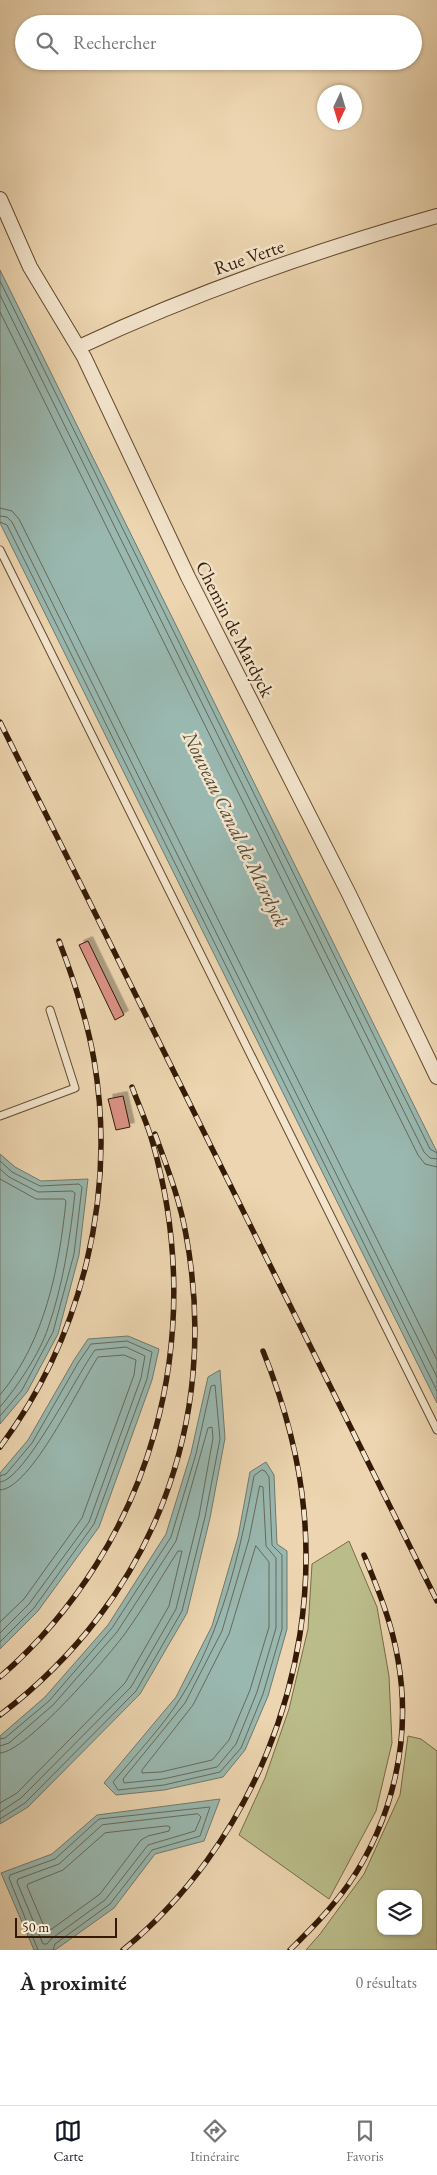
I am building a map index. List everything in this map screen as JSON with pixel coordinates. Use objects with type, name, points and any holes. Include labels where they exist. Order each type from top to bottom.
[{"type":"street","name":"Chemin de Mardyck","points":[[0,199],[30,267],[78,347],[188,577],[349,894],[437,1077]]},
{"type":"street","name":"Rue Verte","points":[[78,347],[212,289],[343,244],[437,216]]},
{"type":"lane","points":[[0,550],[437,1430]]},
{"type":"lane","points":[[0,1116],[75,1088],[50,1010]]},
{"type":"green space","points":[[349,1541],[377,1607],[389,1676],[392,1743],[376,1811],[329,1899],[239,1835],[265,1778],[289,1709],[308,1629],[312,1564]]},
{"type":"green space","points":[[408,1736],[421,1739],[437,1751],[437,1950],[306,1950],[364,1874],[400,1795]]},
{"type":"water","name":"Nouveau Canal de Mardyck","points":[[0,270],[437,1152],[437,1403],[0,523]]},
{"type":"water","points":[[0,1154],[15,1167],[41,1181],[88,1179],[79,1255],[58,1334],[27,1392],[0,1424]]},
{"type":"water","points":[[128,1336],[159,1349],[152,1380],[99,1527],[38,1611],[0,1649],[0,1473],[28,1440],[88,1339]]},
{"type":"water","points":[[220,1370],[225,1438],[210,1518],[187,1613],[140,1694],[28,1807],[0,1824],[0,1736],[45,1697],[108,1625],[166,1534],[191,1453],[208,1377]]},
{"type":"water","points":[[266,1462],[274,1475],[277,1544],[287,1551],[287,1629],[268,1696],[245,1750],[223,1777],[164,1790],[116,1795],[104,1783],[176,1697],[212,1626],[238,1537],[250,1472]]},
{"type":"water","points":[[220,1799],[204,1841],[155,1854],[114,1908],[55,1950],[34,1950],[1,1873],[52,1854],[97,1815]]},
{"type":"building","points":[[88,941],[124,1015],[115,1020],[79,945]]},
{"type":"building","points":[[123,1096],[130,1127],[116,1130],[108,1099]]},
{"type":"railway","points":[[0,722],[437,1601]]},
{"type":"railway","points":[[0,1447],[29,1405],[53,1360],[72,1312],[86,1263],[96,1213],[101,1162],[100,1111],[94,1060],[80,1000],[59,941]]},
{"type":"railway","points":[[0,1677],[53,1624],[96,1565],[130,1501],[154,1433],[169,1362],[174,1290],[168,1217],[153,1144],[132,1087]]},
{"type":"railway","points":[[0,1715],[53,1669],[98,1618],[135,1562],[163,1502],[183,1439],[193,1373],[194,1305],[186,1235],[173,1184],[155,1134]]},
{"type":"railway","points":[[123,1950],[168,1908],[207,1861],[240,1809],[267,1753],[287,1695],[300,1635],[306,1573],[304,1512],[302,1491],[290,1430],[278,1390],[263,1351]]},
{"type":"railway","points":[[290,1950],[335,1902],[364,1860],[377,1833],[395,1777],[402,1719],[402,1689],[398,1660],[388,1619],[364,1555]]}]
